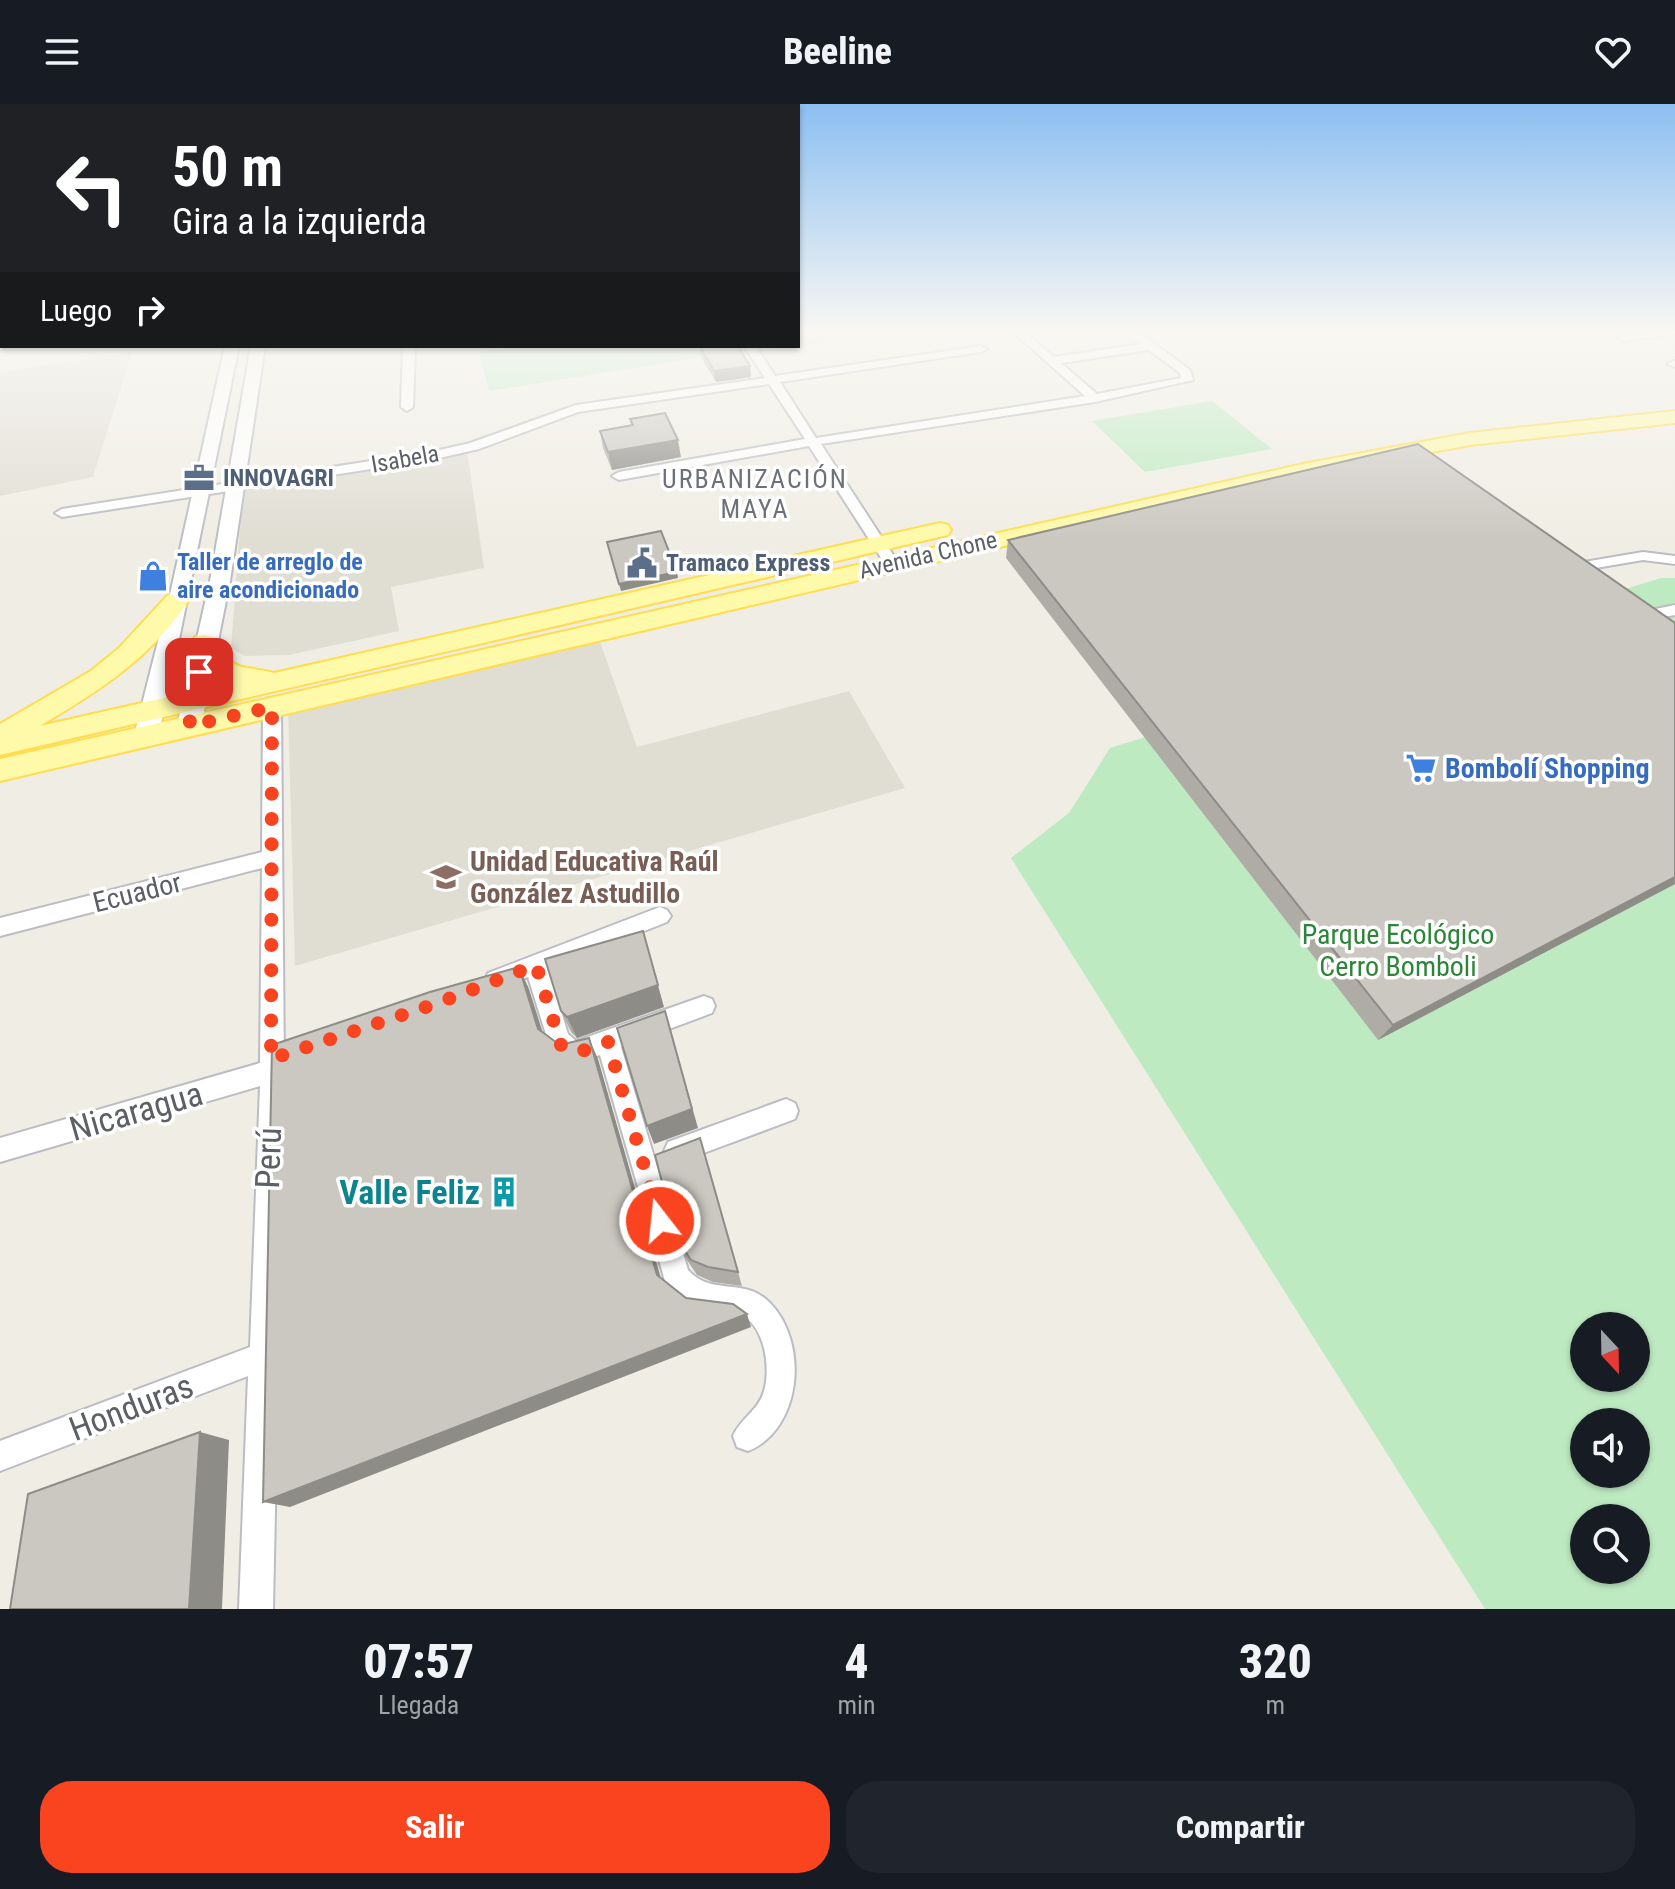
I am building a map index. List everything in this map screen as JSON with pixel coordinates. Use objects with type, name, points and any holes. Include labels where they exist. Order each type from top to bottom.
[{"type":"main road","name":"Avenida Chone","points":[[0,770],[192,713],[290,678],[1303,470],[1417,438],[1673,400]]},
{"type":"main road","name":"Avenida Chone","points":[[1417,438],[1675,417]]},
{"type":"main road","points":[[1203,472],[1322,445]]},
{"type":"main road","name":"Avenida Chone","points":[[192,713],[272,707],[885,554],[1001,517]]},
{"type":"main road","points":[[0,736],[77,694],[101,677],[128,654],[177,600]]},
{"type":"main road","points":[[204,643],[210,658],[226,672],[258,681],[290,678]]},
{"type":"main road","name":"Avenida Chone","points":[[0,745],[150,723]]},
{"type":"street","points":[[150,723],[184,578],[220,400]]},
{"type":"street","points":[[192,713],[204,643],[220,581],[249,400]]},
{"type":"street","points":[[407,400],[407,407]]},
{"type":"street","name":"Isabela","points":[[62,513],[199,494],[474,446],[576,409],[635,400]]},
{"type":"street","points":[[785,400],[885,554]]},
{"type":"street","points":[[619,476],[1081,400]]},
{"type":"street","points":[[1417,438],[1444,466]]},
{"type":"street","points":[[1607,582],[1578,561],[1643,556],[1675,560]]},
{"type":"street","points":[[1675,610],[1646,610],[1675,631]]},
{"type":"street","name":"Perú","points":[[256,1609],[271,1065],[272,707]]},
{"type":"street","name":"Ecuador","points":[[0,927],[273,857]]},
{"type":"street","points":[[480,987],[660,916]]},
{"type":"street","points":[[536,965],[561,1045],[579,1052],[704,1006]]},
{"type":"street","points":[[608,1042],[677,1278],[689,1292],[702,1299],[731,1299],[757,1309],[767,1320],[780,1352],[782,1371],[777,1400],[760,1427],[748,1436]]},
{"type":"street","name":"Nicaragua","points":[[0,1150],[271,1065],[301,1049]]},
{"type":"street","points":[[643,1164],[786,1111]]},
{"type":"street","name":"Honduras","points":[[0,1456],[261,1357]]},
{"type":"shaded area","points":[[0,400],[117,400],[93,477],[0,496]]},
{"type":"shaded area","points":[[467,450],[484,568],[391,587],[399,631],[289,655],[245,656],[231,648],[243,489]]},
{"type":"shaded area","name":"Unidad Educativa Raúl González Astudillo","points":[[598,636],[637,747],[849,691],[905,788],[295,966],[288,708]]},
{"type":"green space","points":[[1212,401],[1272,449],[1145,472],[1092,421]]},
{"type":"green space","name":"Parque Ecológico Cerro Bomboli","points":[[1661,578],[1675,578],[1675,1609],[1485,1609],[1011,858],[1069,813],[1110,748]]},
{"type":"building","points":[[665,413],[678,440],[608,452],[600,431],[633,425],[630,419]]},
{"type":"building","name":"Bombolí Shopping","points":[[1418,444],[1675,623],[1675,877],[1393,1025],[1008,540]]},
{"type":"building","name":"Tramaco Express","points":[[661,531],[677,572],[619,584],[607,542]]},
{"type":"building","points":[[643,931],[658,985],[567,1017],[561,1011],[545,959]]},
{"type":"building","name":"Valle Feliz","points":[[519,967],[538,1029],[560,1045],[589,1038],[657,1275],[686,1298],[733,1304],[747,1314],[263,1502],[272,1045],[430,992]]},
{"type":"building","points":[[665,1011],[692,1109],[647,1126],[617,1028]]},
{"type":"building","points":[[700,1138],[738,1272],[708,1267],[691,1260],[681,1245],[668,1205],[655,1155]]},
{"type":"building","points":[[200,1432],[189,1609],[10,1609],[28,1494]]},
{"type":"place","name":"INNOVAGRI","points":[[199,478]]},
{"type":"place","name":"Tramaco Express","points":[[642,563]]},
{"type":"place","name":"Taller de arreglo de aire acondicionado","points":[[153,576]]},
{"type":"place","name":"Bombolí Shopping","points":[[1421,768]]},
{"type":"place","name":"Unidad Educativa Raúl González Astudillo","points":[[446,877]]},
{"type":"place","name":"Valle Feliz","points":[[504,1192]]},
{"type":"district","name":"URBANIZACIÓN MAYA","points":[[755,494]]},
{"type":"route","points":[[199,672],[189,726],[272,707],[271,1059],[438,1003],[536,965],[561,1045],[572,1052],[579,1052],[608,1042],[660,1221]]}]
